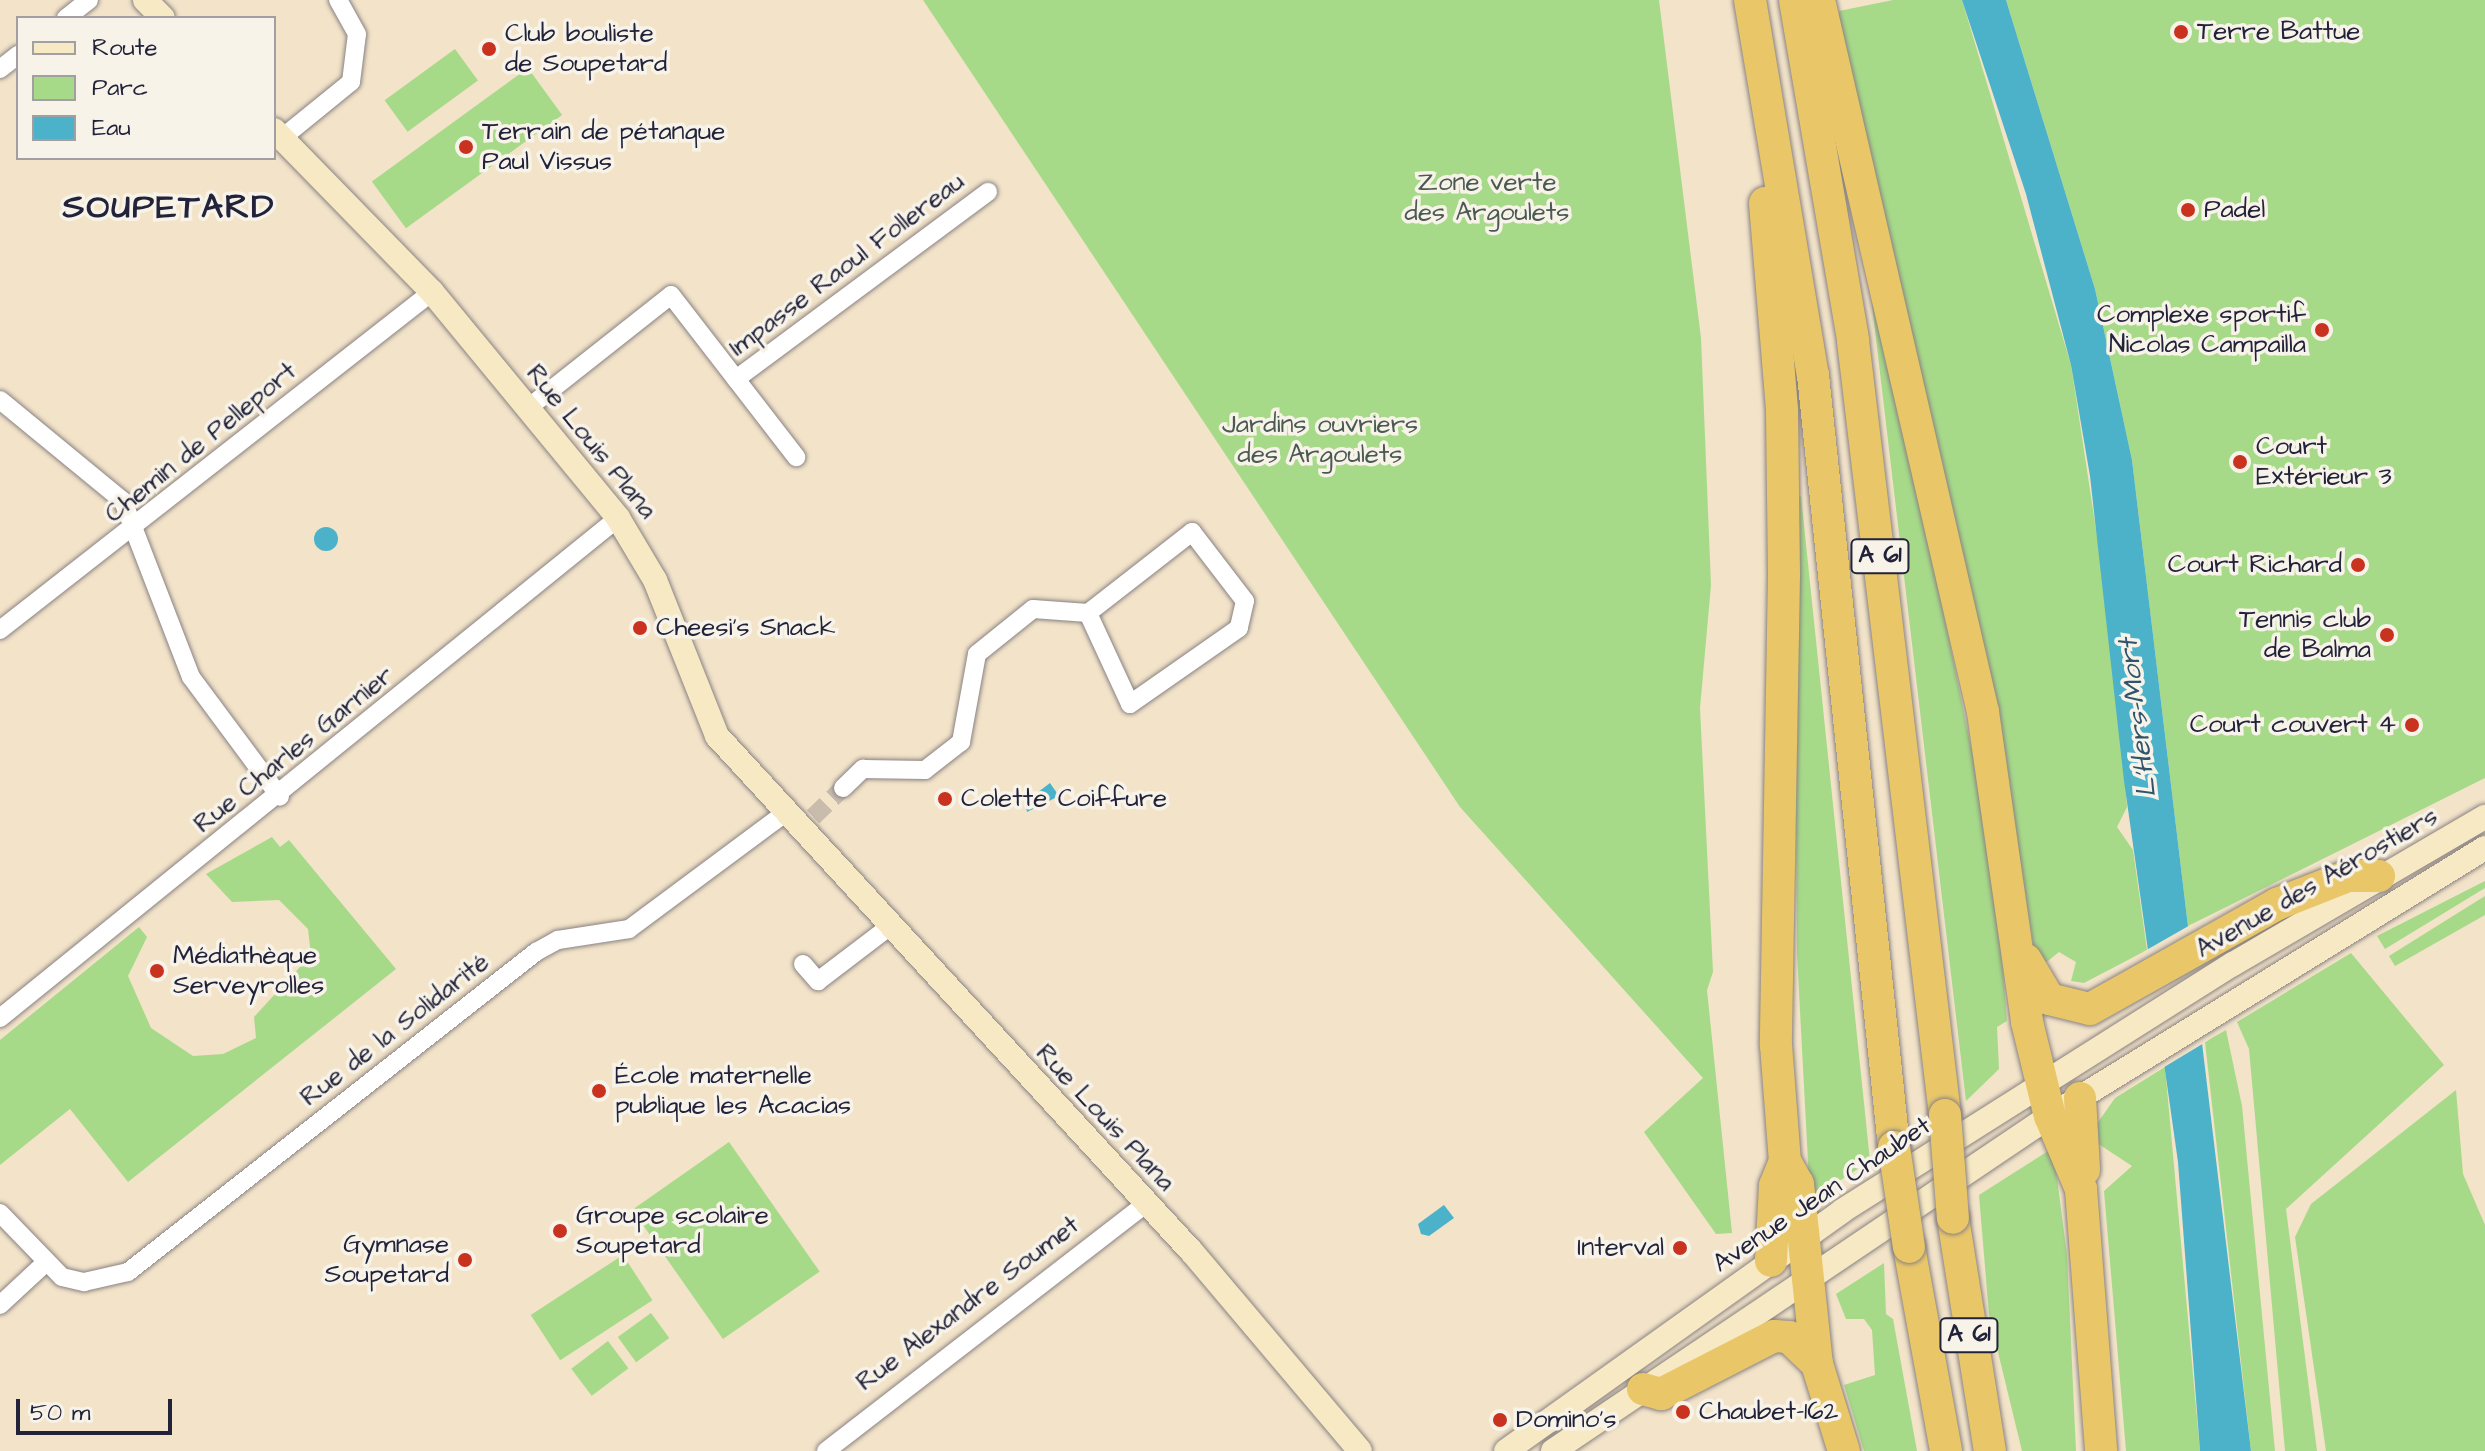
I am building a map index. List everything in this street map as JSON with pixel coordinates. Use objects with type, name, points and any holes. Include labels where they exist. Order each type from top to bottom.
[{"type":"highway","name":"A 61","points":[[1750,0],[1780,168],[1836,560],[1894,1147],[1946,1451]]},
{"type":"highway","name":"A 61","points":[[1795,0],[1853,341],[1945,1115],[1953,1218],[1990,1451]]},
{"type":"highway","points":[[1819,0],[1980,698],[2012,894],[2020,980],[2042,1082],[2050,1116],[2081,1189]]},
{"type":"highway","points":[[1780,168],[1764,195],[1784,487],[1776,1045],[1785,1161],[1798,1184],[1801,1238],[1810,1274],[1817,1364],[1844,1451]]},
{"type":"highway","points":[[2012,894],[2038,990],[2080,1010],[2119,996],[2230,928],[2348,876],[2379,876]]},
{"type":"highway","points":[[2080,1098],[2081,1189],[2101,1451]]},
{"type":"highway","points":[[1771,1261],[1775,1186],[1785,1161]]},
{"type":"highway","points":[[1643,1389],[1661,1394],[1774,1336],[1789,1337],[1817,1364]]},
{"type":"main road","points":[[145,0],[161,16]]},
{"type":"main road","name":"Rue Louis Plana","points":[[278,134],[432,292],[618,518],[655,580],[717,736],[799,821],[889,927],[1328,1406],[1360,1451]]},
{"type":"main road","name":"Avenue des Aérostiers","points":[[2178,998],[2379,876],[2485,817]]},
{"type":"main road","name":"Avenue des Aérostiers","points":[[2080,1098],[2485,848]]},
{"type":"main road","name":"Avenue Jean Chaubet","points":[[1506,1451],[1801,1238],[2178,998]]},
{"type":"main road","points":[[1553,1451],[1810,1274],[2080,1098]]},
{"type":"street","points":[[69,16],[89,0]]},
{"type":"street","points":[[278,134],[351,82],[357,34],[338,0]]},
{"type":"street","points":[[0,69],[16,57]]},
{"type":"street","name":"Impasse Raoul Follereau","points":[[736,379],[988,192]]},
{"type":"street","name":"Chemin de Pelleport","points":[[0,630],[133,530],[432,292]]},
{"type":"street","name":"Impasse Raoul Follereau","points":[[528,408],[671,295],[796,457]]},
{"type":"street","points":[[0,400],[116,493],[191,677],[280,797]]},
{"type":"street","name":"Rue Charles Garnier","points":[[0,1018],[280,797],[618,518]]},
{"type":"street","points":[[843,788],[863,769],[925,770],[961,742],[977,654],[1033,609],[1088,613],[1192,532],[1245,601],[1239,628],[1130,704],[1088,613]]},
{"type":"street","name":"Rue de la Solidarité","points":[[43,1265],[84,1282],[128,1272],[536,952],[558,940],[629,929],[799,821]]},
{"type":"street","points":[[803,964],[818,981],[889,927]]},
{"type":"street","name":"Rue Alexandre Soumet","points":[[826,1451],[1146,1204]]},
{"type":"street","points":[[0,1213],[43,1265],[0,1305]]},
{"type":"green space","name":"Zone verte des Argoulets","points":[[923,0],[1659,0],[1701,338],[1711,585],[1700,708],[1713,972],[1707,990],[1732,1233],[1716,1234],[1644,1132],[1703,1078],[1460,807]]},
{"type":"green space","points":[[1893,0],[1962,0],[2071,365],[2114,648],[2127,807],[2117,827],[2133,850],[2147,950],[2084,983],[2071,981],[2076,962],[2059,952],[2044,964],[2034,950],[1995,700],[1839,33],[1839,11]]},
{"type":"green space","name":"Complexe sportif Nicolas Campailla","points":[[2006,0],[2485,0],[2485,778],[2188,926],[2132,460],[2095,289]]},
{"type":"green space","name":"Terrain de pétanque Paul Vissus","points":[[455,49],[478,81],[408,132],[385,100]]},
{"type":"green space","name":"Terrain de pétanque Paul Vissus","points":[[528,68],[562,115],[406,228],[372,181]]},
{"type":"green space","points":[[1880,303],[1984,810],[2002,957],[2007,1021],[1997,1027],[1999,1069],[1966,1101],[1872,305]]},
{"type":"green space","points":[[1801,496],[1870,1161],[1810,1200],[1797,954],[1794,497]]},
{"type":"green space","points":[[272,837],[280,847],[289,840],[396,969],[128,1182],[70,1109],[0,1165],[0,1040],[139,927],[147,937],[128,976],[151,1028],[193,1056],[223,1054],[256,1038],[254,1017],[311,955],[308,929],[279,900],[232,902],[206,874]]},
{"type":"green space","points":[[2485,881],[2485,888],[2385,949],[2377,936]]},
{"type":"green space","points":[[2485,896],[2485,915],[2395,966],[2389,956]]},
{"type":"green space","points":[[2351,953],[2444,1065],[2286,1209],[2317,1451],[2285,1451],[2249,1049],[2237,1022]]},
{"type":"green space","points":[[2226,1030],[2242,1106],[2275,1451],[2251,1451],[2205,1042]]},
{"type":"green space","points":[[2165,1067],[2200,1451],[2126,1451],[2104,1191],[2132,1166],[2097,1143],[2094,1128],[2115,1098]]},
{"type":"green space","points":[[2456,1090],[2463,1174],[2485,1225],[2485,1451],[2326,1451],[2295,1237],[2311,1204]]},
{"type":"green space","points":[[729,1142],[820,1271],[723,1339],[632,1210]]},
{"type":"green space","points":[[2053,1148],[2067,1255],[2076,1451],[2022,1451],[1989,1315],[1979,1195]]},
{"type":"green space","points":[[623,1255],[652,1300],[560,1360],[531,1315]]},
{"type":"green space","points":[[1884,1263],[1886,1314],[1893,1319],[1917,1451],[1864,1451],[1844,1385],[1875,1375],[1872,1330],[1864,1319],[1846,1319],[1836,1294]]},
{"type":"green space","points":[[651,1313],[669,1338],[636,1362],[618,1337]]},
{"type":"green space","points":[[608,1341],[628,1368],[592,1396],[571,1369]]},
{"type":"water","name":"L'Hers-Mort","points":[[1962,0],[2006,0],[2095,289],[2132,460],[2251,1451],[2200,1451],[2178,1162],[2124,781],[2090,476],[2071,365],[2026,194]]},
{"type":"water","points":[[326,527],[335,530],[338,539],[335,548],[326,551],[317,548],[314,539],[317,530]]},
{"type":"water","points":[[1050,783],[1059,796],[1027,812],[1025,802]]},
{"type":"water","points":[[1444,1205],[1454,1218],[1429,1236],[1421,1234],[1418,1224]]},
{"type":"pier","points":[[2192,924],[2209,1040],[2161,1069],[2143,952]]},
{"type":"tunnel","points":[[813,817],[843,788]]},
{"type":"place","name":"Terre Battue","points":[[2181,32]]},
{"type":"place","name":"Club bouliste de Soupetard","points":[[489,49]]},
{"type":"place","name":"Terrain de pétanque Paul Vissus","points":[[466,147]]},
{"type":"place","name":"Padel","points":[[2188,210]]},
{"type":"place","name":"Complexe sportif Nicolas Campailla","points":[[2322,330]]},
{"type":"place","name":"Court Extérieur 3","points":[[2240,462]]},
{"type":"place","name":"Court Richard","points":[[2358,565]]},
{"type":"place","name":"Cheesi's Snack","points":[[640,628]]},
{"type":"place","name":"Tennis club de Balma","points":[[2387,635]]},
{"type":"place","name":"Court couvert 4","points":[[2412,725]]},
{"type":"place","name":"Colette Coiffure","points":[[945,799]]},
{"type":"place","name":"Médiathèque Serveyrolles","points":[[157,971]]},
{"type":"place","name":"École maternelle publique les Acacias","points":[[599,1091]]},
{"type":"place","name":"Groupe scolaire Soupetard","points":[[560,1231]]},
{"type":"place","name":"Interval","points":[[1680,1248]]},
{"type":"place","name":"Gymnase Soupetard","points":[[465,1260]]},
{"type":"place","name":"Chaubet-162","points":[[1683,1412]]},
{"type":"place","name":"Domino's","points":[[1500,1420]]},
{"type":"district","name":"SOUPETARD","points":[[169,208]]},
{"type":"park label","name":"Jardins ouvriers des Argoulets","points":[[1320,440]]}]
